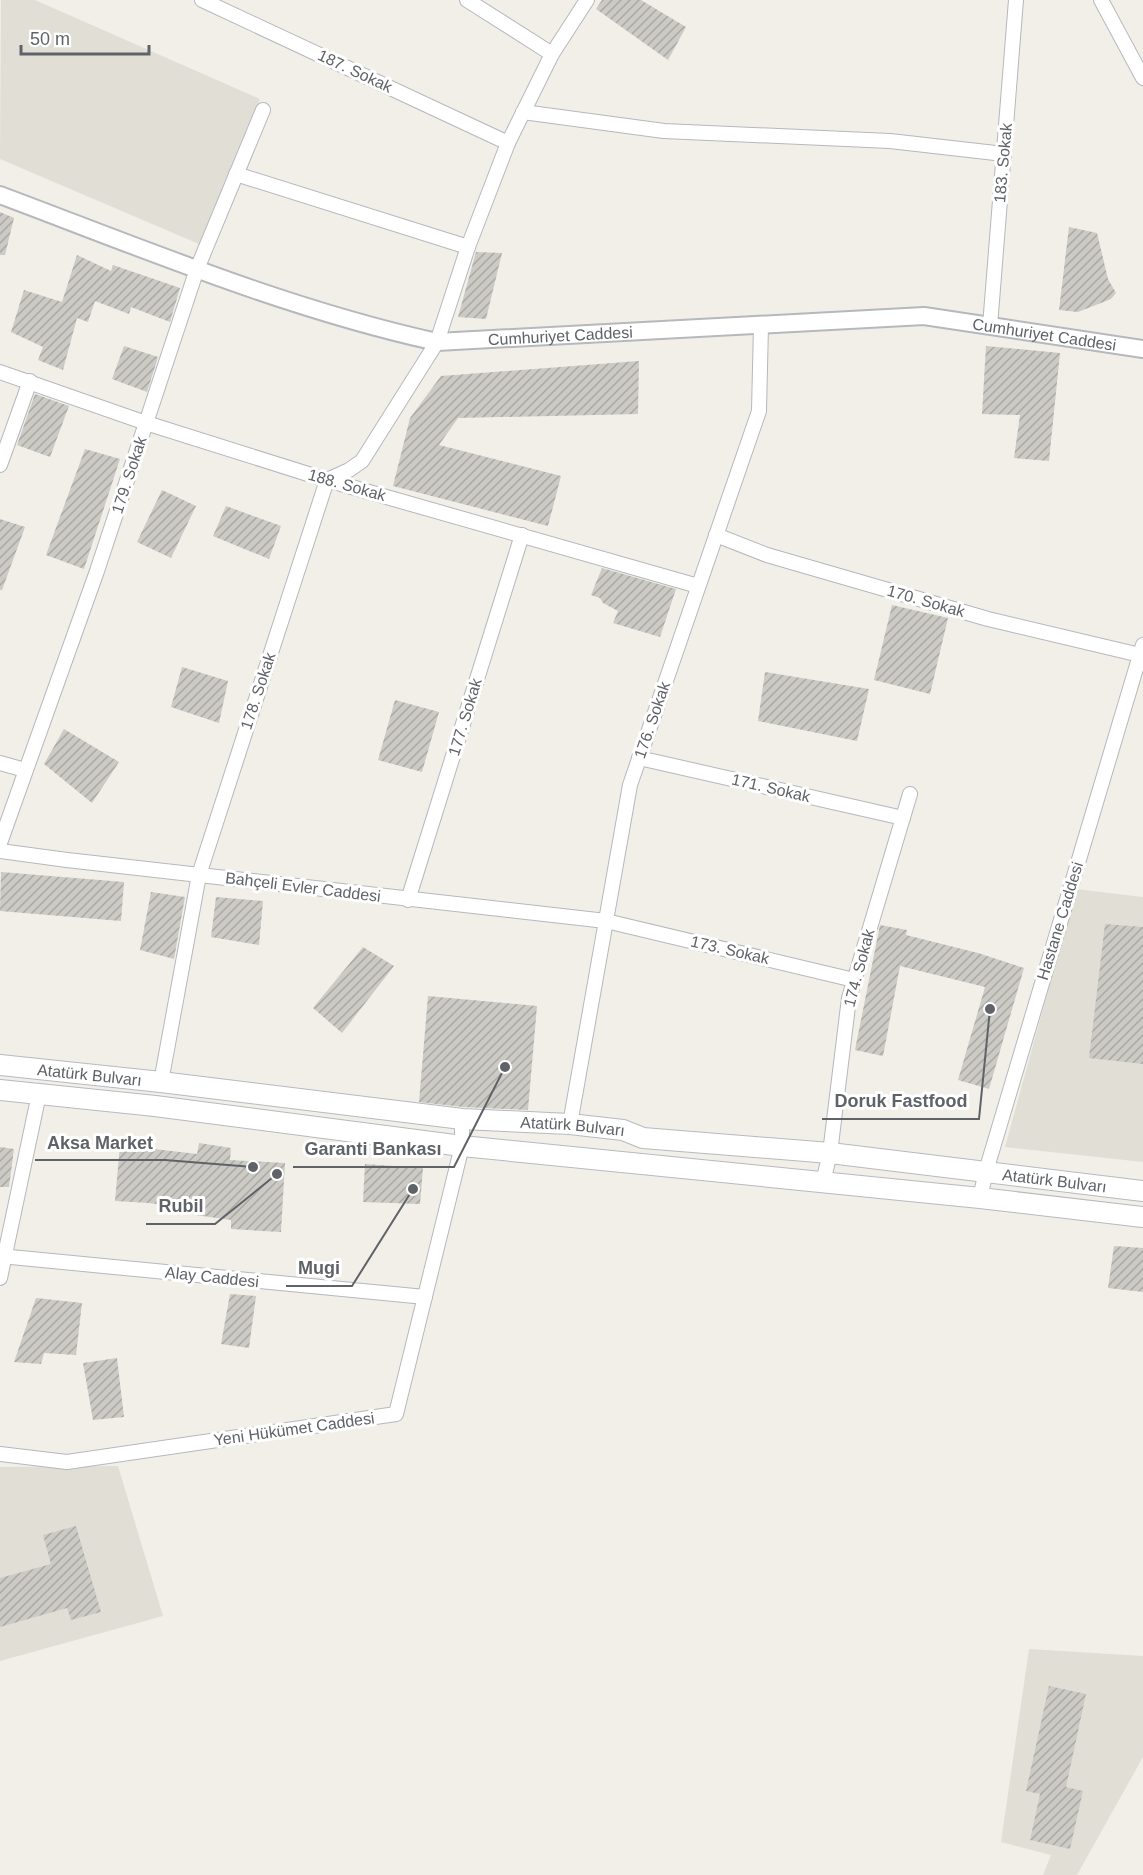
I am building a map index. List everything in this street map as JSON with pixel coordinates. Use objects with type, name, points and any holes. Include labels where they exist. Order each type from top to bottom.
[{"type":"main road","name":"Atatürk Bulvarı","points":[[0,1065],[161,1082],[462,1119],[570,1124],[623,1130],[643,1138],[830,1153],[1143,1191]]},
{"type":"main road","name":"Atatürk Bulvarı","points":[[0,1090],[155,1106],[462,1146],[980,1198],[1143,1217]]},
{"type":"street","name":"187. Sokak","points":[[202,0],[508,143]]},
{"type":"street","points":[[467,0],[552,54]]},
{"type":"street","points":[[327,480],[362,461],[437,342],[468,247],[508,143],[552,54],[587,0]]},
{"type":"street","name":"183. Sokak","points":[[990,326],[1016,0]]},
{"type":"street","points":[[1101,0],[1143,78]]},
{"type":"street","name":"179. Sokak","points":[[0,843],[97,571],[197,269],[263,110]]},
{"type":"street","points":[[523,112],[664,131],[890,141],[1004,154]]},
{"type":"street","points":[[236,174],[468,247]]},
{"type":"street","name":"Cumhuriyet Caddesi","points":[[0,195],[313,310],[437,342],[924,316],[1143,349]]},
{"type":"street","name":"176. Sokak","points":[[570,1124],[630,785],[759,411],[761,325]]},
{"type":"street","name":"188. Sokak","points":[[0,372],[146,423],[327,480],[698,586]]},
{"type":"street","points":[[0,465],[30,381]]},
{"type":"street","name":"178. Sokak","points":[[161,1082],[199,875],[327,480]]},
{"type":"street","name":"177. Sokak","points":[[408,900],[522,535]]},
{"type":"street","name":"170. Sokak","points":[[716,535],[767,555],[988,619],[1142,650]]},
{"type":"street","name":"Hastane Caddesi","points":[[980,1198],[986,1171],[1142,650]]},
{"type":"street","name":"171. Sokak","points":[[639,758],[903,818]]},
{"type":"street","points":[[0,763],[25,770]]},
{"type":"street","name":"174. Sokak","points":[[823,1182],[830,1153],[849,998],[910,794]]},
{"type":"street","name":"Bahçeli Evler Caddesi","points":[[0,851],[408,900],[606,921]]},
{"type":"street","name":"173. Sokak","points":[[606,921],[854,980]]},
{"type":"street","points":[[0,1278],[39,1094]]},
{"type":"street","name":"Yeni Hükümet Caddesi","points":[[0,1454],[67,1462],[396,1414],[462,1146],[462,1119]]},
{"type":"street","name":"Alay Caddesi","points":[[3,1256],[425,1297]]},
{"type":"shaded area","points":[[1,0],[35,0],[260,99],[199,244],[0,159]]},
{"type":"shaded area","points":[[1076,889],[1143,897],[1143,1162],[1005,1147]]},
{"type":"shaded area","points":[[118,1466],[163,1616],[0,1661],[0,1467]]},
{"type":"shaded area","points":[[1029,1649],[1143,1656],[1143,1757],[1077,1875],[1043,1875],[1051,1855],[1001,1842]]},
{"type":"building","points":[[602,0],[641,0],[686,27],[668,60],[596,9]]},
{"type":"building","points":[[0,212],[14,218],[5,255],[0,255]]},
{"type":"building","points":[[1069,227],[1097,233],[1108,279],[1116,293],[1111,299],[1078,312],[1059,310]]},
{"type":"building","points":[[476,252],[502,253],[486,319],[458,317]]},
{"type":"building","points":[[77,255],[111,271],[113,265],[180,288],[170,322],[131,307],[129,314],[95,301],[88,322],[77,318],[63,370],[38,360],[43,347],[11,332],[24,290],[62,302]]},
{"type":"building","points":[[124,346],[158,357],[147,392],[112,379]]},
{"type":"building","points":[[986,346],[1060,353],[1049,461],[1014,458],[1020,415],[982,414]]},
{"type":"building","points":[[639,361],[638,414],[458,418],[439,445],[561,476],[548,526],[393,486],[410,418],[441,376]]},
{"type":"building","points":[[35,394],[69,406],[50,457],[17,445]]},
{"type":"building","points":[[85,449],[120,459],[84,569],[46,555]]},
{"type":"building","points":[[162,490],[196,506],[171,558],[137,542]]},
{"type":"building","points":[[226,506],[281,526],[269,559],[213,536]]},
{"type":"building","points":[[0,519],[25,527],[2,590],[0,590]]},
{"type":"building","points":[[602,568],[676,589],[660,637],[613,623],[618,611],[603,603],[600,598],[591,595]]},
{"type":"building","points":[[892,605],[948,618],[930,694],[874,680]]},
{"type":"building","points":[[182,667],[228,681],[219,723],[171,707]]},
{"type":"building","points":[[765,672],[869,689],[857,741],[758,721]]},
{"type":"building","points":[[395,700],[439,712],[422,772],[378,760]]},
{"type":"building","points":[[64,729],[119,762],[92,803],[44,764]]},
{"type":"building","points":[[1,872],[124,882],[121,921],[0,911]]},
{"type":"building","points":[[151,892],[185,897],[174,959],[140,950]]},
{"type":"building","points":[[216,897],[263,901],[259,945],[211,937]]},
{"type":"building","points":[[1105,924],[1143,927],[1143,1064],[1089,1058]]},
{"type":"building","points":[[880,925],[907,930],[906,935],[978,953],[1024,968],[989,1089],[958,1080],[985,987],[900,966],[883,1056],[855,1050]]},
{"type":"building","points":[[363,947],[394,966],[342,1033],[313,1008]]},
{"type":"building","points":[[428,996],[537,1006],[528,1110],[419,1102]]},
{"type":"building","points":[[199,1143],[231,1148],[230,1160],[285,1163],[281,1232],[231,1229],[231,1220],[189,1214],[190,1209],[115,1201],[120,1145],[197,1154]]},
{"type":"building","points":[[0,1147],[14,1149],[9,1187],[0,1187]]},
{"type":"building","points":[[365,1164],[423,1168],[420,1204],[363,1202]]},
{"type":"building","points":[[1114,1246],[1143,1248],[1143,1292],[1108,1288]]},
{"type":"building","points":[[230,1294],[256,1296],[249,1348],[221,1344]]},
{"type":"building","points":[[36,1298],[82,1303],[76,1355],[44,1353],[41,1364],[14,1362]]},
{"type":"building","points":[[117,1358],[124,1417],[93,1420],[83,1363]]},
{"type":"building","points":[[76,1526],[101,1612],[71,1620],[67,1608],[0,1627],[0,1578],[51,1564],[43,1535]]},
{"type":"building","points":[[1049,1686],[1086,1694],[1066,1787],[1083,1791],[1070,1849],[1030,1840],[1040,1794],[1026,1791]]},
{"type":"place","name":"Doruk Fastfood","points":[[990,1009]]},
{"type":"place","name":"Garanti Bankası","points":[[505,1067]]},
{"type":"place","name":"Aksa Market","points":[[253,1167]]},
{"type":"place","name":"Rubil","points":[[277,1174]]},
{"type":"place","name":"Mugi","points":[[413,1189]]}]
